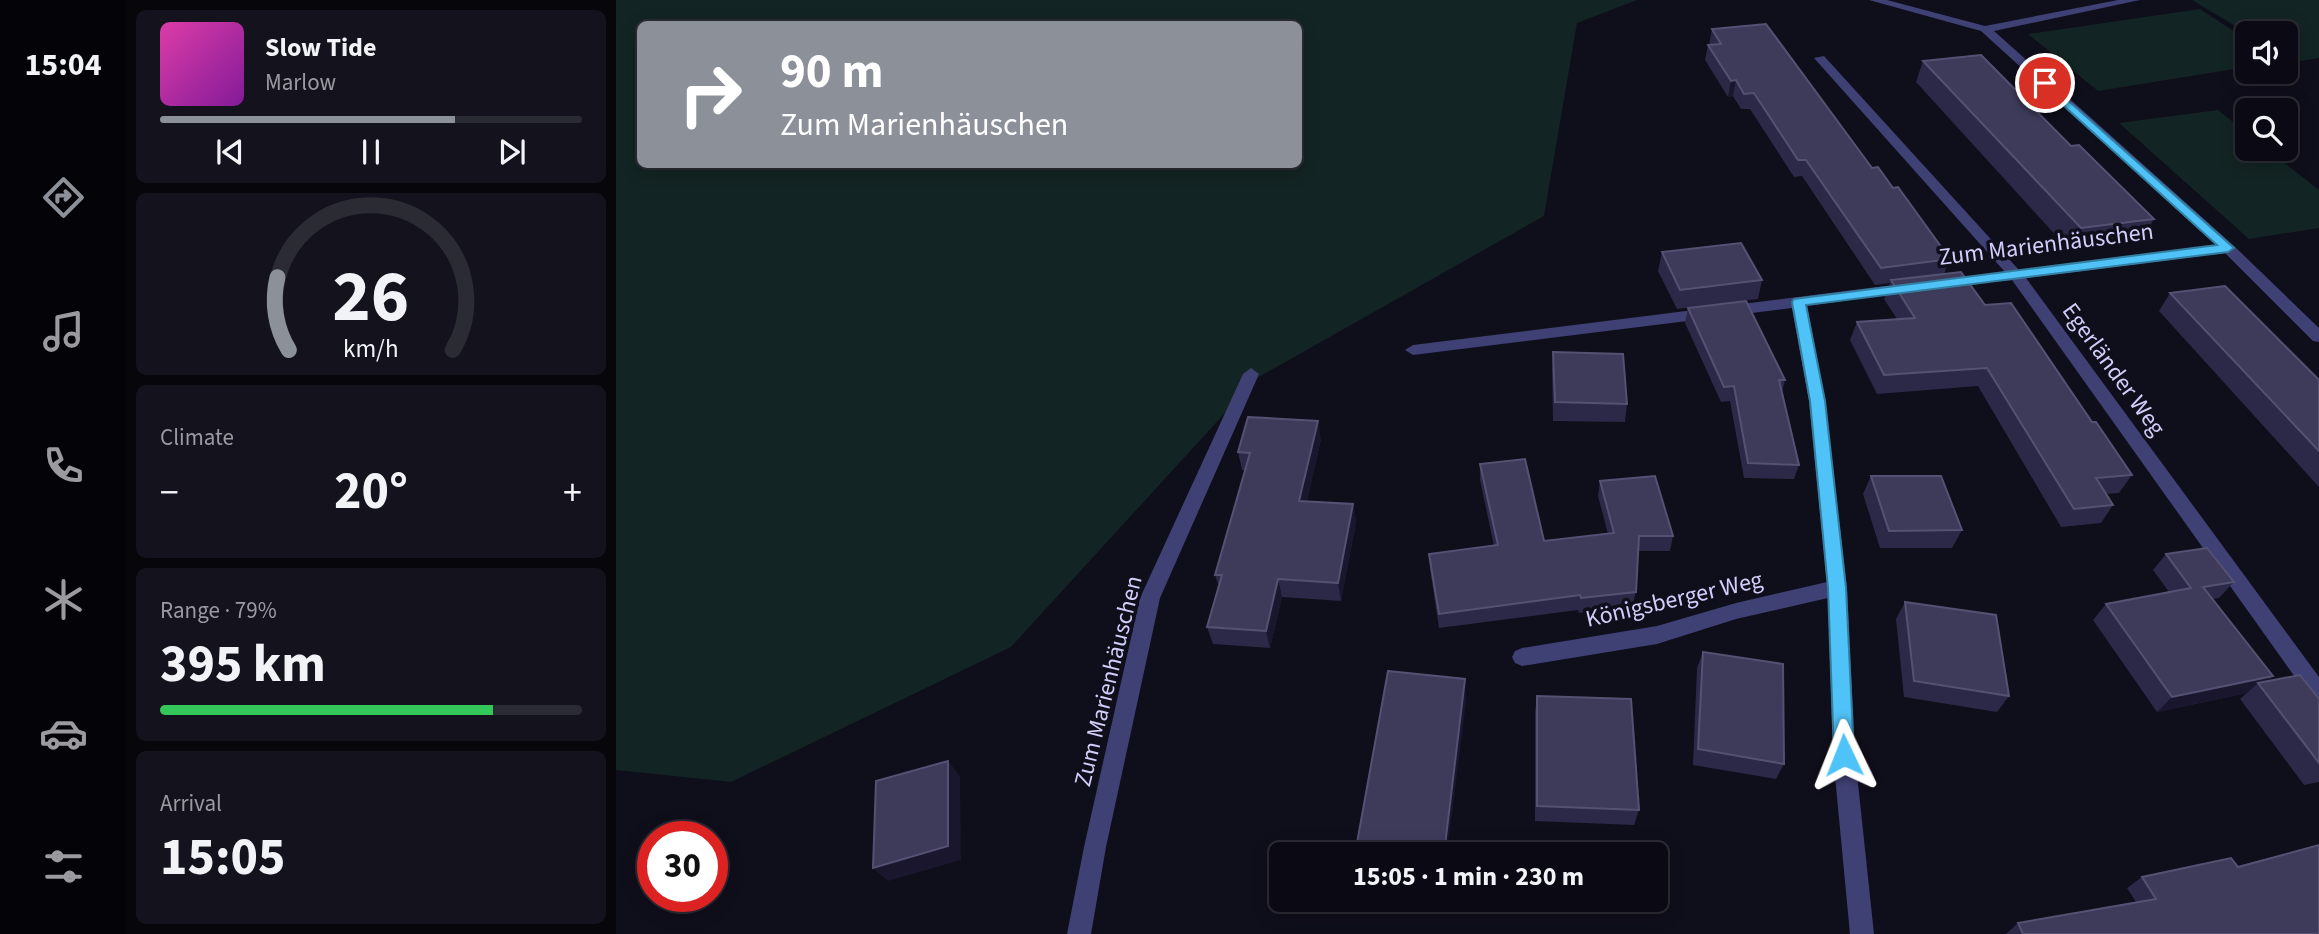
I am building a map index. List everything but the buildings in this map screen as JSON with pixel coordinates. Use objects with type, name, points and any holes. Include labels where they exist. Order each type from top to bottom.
[{"type":"street","points":[[1874,0],[1984,29],[2135,0]]},
{"type":"street","points":[[1984,29],[2228,248],[2319,337]]},
{"type":"street","name":"Egerländer Weg","points":[[1820,58],[2016,275],[2319,694]]},
{"type":"street","name":"Zum Marienhäuschen","points":[[1413,350],[2228,248]]},
{"type":"street","points":[[1799,302],[1817,401],[1837,588],[1844,755],[1862,934]]},
{"type":"street","name":"Zum Marienhäuschen","points":[[1079,934],[1094,847],[1150,598],[1251,374]]},
{"type":"street","name":"Königsberger Weg","points":[[1522,657],[1657,635],[1736,611],[1837,588]]},
{"type":"shaded area","points":[[616,0],[1637,0],[1577,23],[1544,216],[1257,378],[1011,647],[731,782],[616,770]]},
{"type":"shaded area","points":[[2192,0],[2319,0],[2319,58],[2298,62],[2298,21],[2235,21],[2235,26]]},
{"type":"shaded area","points":[[2200,9],[2235,32],[2235,69],[2098,91],[2028,34]]},
{"type":"shaded area","points":[[2218,110],[2235,123],[2235,161],[2282,161],[2319,190],[2319,228],[2249,239],[2119,123]]},
{"type":"route","points":[[1844,755],[1837,588],[1817,401],[1799,302],[2228,248],[2045,83]]}]
